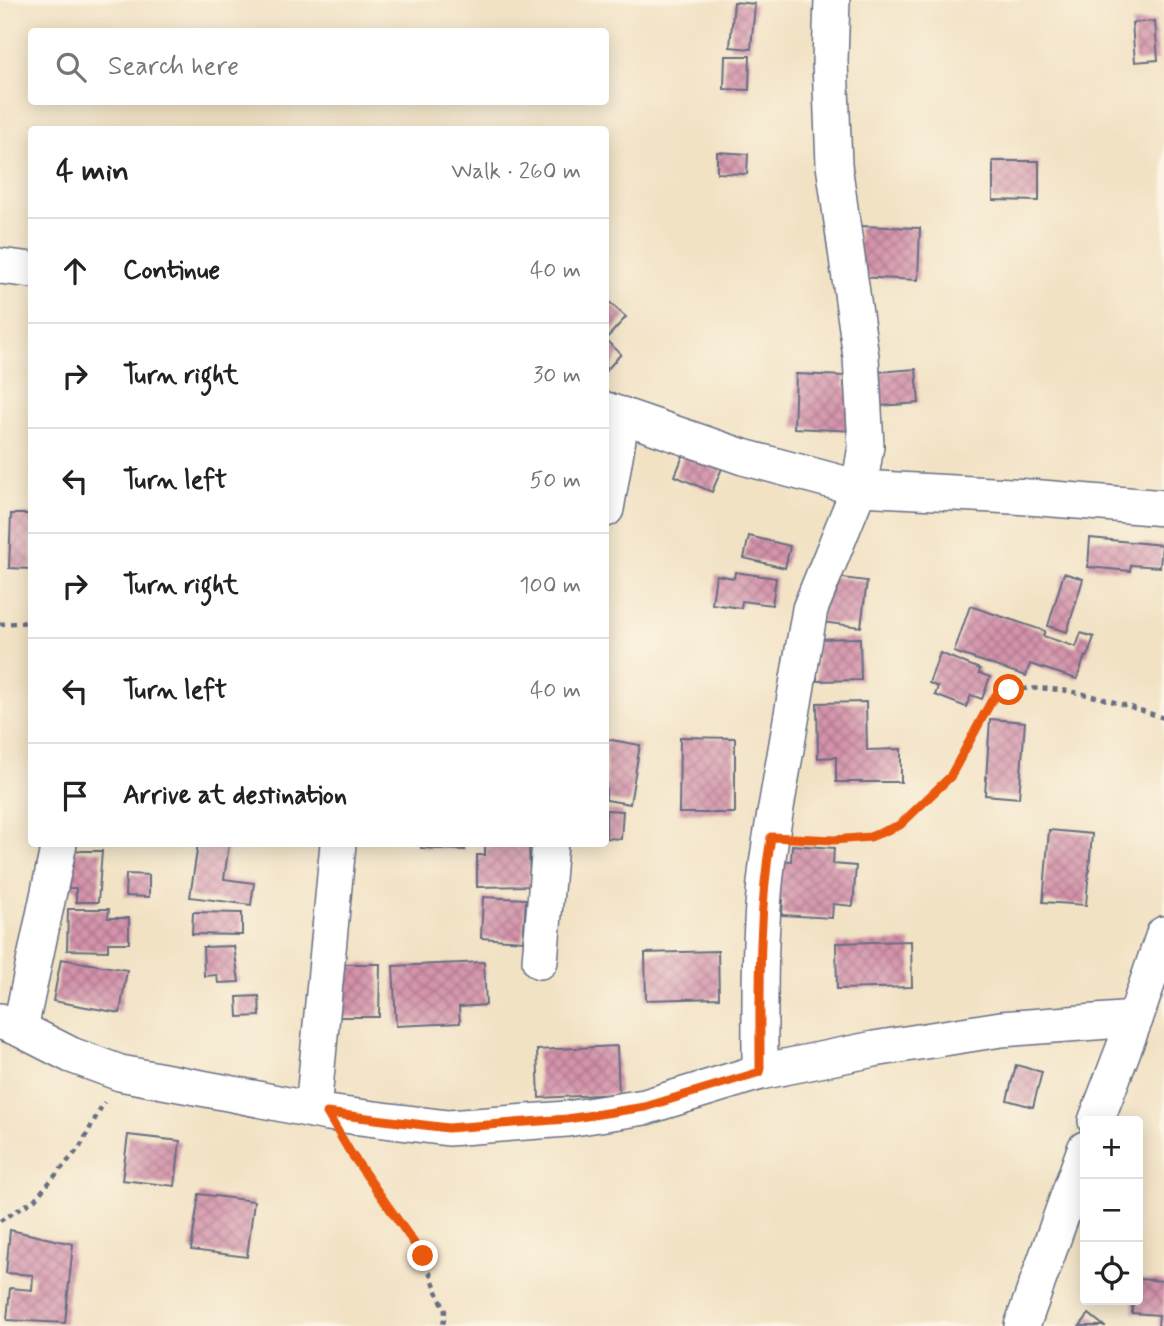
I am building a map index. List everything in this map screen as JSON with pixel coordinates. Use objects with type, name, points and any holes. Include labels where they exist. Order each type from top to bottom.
[{"type":"street","points":[[760,1072],[760,939],[771,837],[810,609],[859,488],[866,446],[862,356],[834,165],[830,61],[832,0]]},
{"type":"street","points":[[0,266],[28,270]]},
{"type":"street","points":[[609,473],[614,412],[743,457],[859,488],[1029,497],[1164,508]]},
{"type":"street","points":[[58,847],[10,1025],[71,1055],[120,1073],[320,1112],[448,1128],[567,1119],[645,1107],[760,1072],[873,1049],[1001,1029],[1135,1019]]},
{"type":"street","points":[[320,1112],[338,847]]},
{"type":"street","points":[[540,961],[550,847]]},
{"type":"street","points":[[1098,1116],[1164,934]]},
{"type":"street","points":[[1022,1326],[1080,1163]]},
{"type":"path","points":[[0,624],[28,622]]},
{"type":"path","points":[[771,837],[834,840],[870,837],[900,825],[950,777],[999,692],[1030,688],[1067,690],[1117,702],[1164,718]]},
{"type":"path","points":[[0,1221],[34,1200],[80,1147],[120,1073]]},
{"type":"path","points":[[320,1112],[423,1256],[445,1311],[443,1326]]},
{"type":"building","points":[[734,2],[755,4],[751,49],[730,47]]},
{"type":"building","points":[[1155,21],[1158,60],[1135,62],[1132,23]]},
{"type":"building","points":[[725,56],[750,56],[749,90],[724,89]]},
{"type":"building","points":[[717,152],[748,154],[747,174],[717,173]]},
{"type":"building","points":[[993,161],[1039,161],[1039,201],[993,200]]},
{"type":"building","points":[[859,226],[920,228],[918,280],[857,277]]},
{"type":"building","points":[[609,302],[626,317],[609,336]]},
{"type":"building","points":[[609,343],[621,354],[609,368]]},
{"type":"building","points":[[916,369],[919,403],[880,406],[878,372]]},
{"type":"building","points":[[796,374],[845,376],[844,386],[858,387],[856,431],[794,428]]},
{"type":"building","points":[[687,446],[725,461],[712,492],[675,476]]},
{"type":"building","points":[[11,514],[28,514],[28,569],[9,568]]},
{"type":"building","points":[[749,536],[790,546],[785,568],[744,558]]},
{"type":"building","points":[[1090,538],[1162,545],[1160,567],[1131,565],[1130,571],[1088,567]]},
{"type":"building","points":[[735,572],[776,578],[772,605],[742,601],[741,608],[712,604],[716,575],[734,578]]},
{"type":"building","points":[[1064,573],[1083,579],[1067,632],[1048,626]]},
{"type":"building","points":[[826,576],[867,581],[861,627],[820,622]]},
{"type":"building","points":[[970,606],[1045,631],[1043,636],[1076,647],[1081,633],[1094,637],[1077,679],[1030,664],[1026,676],[954,652]]},
{"type":"building","points":[[860,638],[861,680],[817,681],[816,639]]},
{"type":"building","points":[[940,653],[980,669],[979,673],[990,677],[982,699],[971,695],[966,707],[935,695],[938,687],[929,683]]},
{"type":"building","points":[[866,702],[867,750],[901,749],[901,782],[836,782],[836,757],[818,758],[817,703]]},
{"type":"building","points":[[990,719],[1025,722],[1019,798],[985,795]]},
{"type":"building","points":[[680,737],[735,738],[735,813],[679,813]]},
{"type":"building","points":[[609,740],[640,745],[630,804],[609,800]]},
{"type":"building","points":[[609,810],[623,811],[621,839],[609,838]]},
{"type":"building","points":[[1049,830],[1092,834],[1086,905],[1043,902]]},
{"type":"building","points":[[792,845],[834,848],[833,864],[856,866],[853,906],[833,904],[832,918],[782,915],[783,900],[773,899],[776,860],[791,861]]},
{"type":"building","points":[[198,847],[229,847],[224,879],[254,883],[251,905],[190,897]]},
{"type":"building","points":[[465,847],[465,850],[421,848]]},
{"type":"building","points":[[485,847],[529,847],[530,886],[477,887],[477,855],[485,855]]},
{"type":"building","points":[[62,851],[102,851],[98,902],[76,902],[76,888],[62,888]]},
{"type":"building","points":[[126,874],[149,875],[149,897],[125,896]]},
{"type":"building","points":[[483,897],[526,899],[523,941],[481,938]]},
{"type":"building","points":[[68,909],[109,909],[108,918],[129,918],[129,943],[108,943],[108,951],[67,950]]},
{"type":"building","points":[[193,912],[242,913],[242,935],[192,934]]},
{"type":"building","points":[[911,941],[912,987],[837,989],[836,943]]},
{"type":"building","points":[[234,946],[239,982],[218,983],[217,975],[204,976],[203,947]]},
{"type":"building","points":[[718,951],[719,998],[646,1000],[645,953]]},
{"type":"building","points":[[61,959],[127,970],[120,1013],[53,1001]]},
{"type":"building","points":[[484,962],[486,1005],[459,1007],[460,1023],[396,1026],[393,966]]},
{"type":"building","points":[[331,964],[380,964],[379,1017],[331,1017]]},
{"type":"building","points":[[259,996],[260,1016],[238,1017],[237,997]]},
{"type":"building","points":[[617,1046],[619,1094],[539,1098],[537,1050]]},
{"type":"building","points":[[1016,1065],[1042,1072],[1033,1107],[1007,1100]]},
{"type":"building","points":[[128,1135],[180,1141],[175,1186],[122,1180]]},
{"type":"building","points":[[199,1194],[254,1201],[247,1257],[191,1250]]},
{"type":"building","points":[[10,1230],[73,1244],[65,1323],[7,1320],[10,1288],[32,1290],[33,1275],[6,1273]]},
{"type":"building","points":[[1143,1279],[1164,1281],[1164,1326],[1158,1326],[1159,1315],[1132,1313],[1133,1305],[1143,1305]]},
{"type":"building","points":[[1089,1314],[1104,1326],[1080,1326]]},
{"type":"route","points":[[423,1256],[350,1152],[327,1113],[448,1128],[567,1119],[645,1107],[760,1072],[760,939],[771,837],[834,840],[870,837],[900,825],[950,777],[992,700],[999,692],[1009,690]]}]
